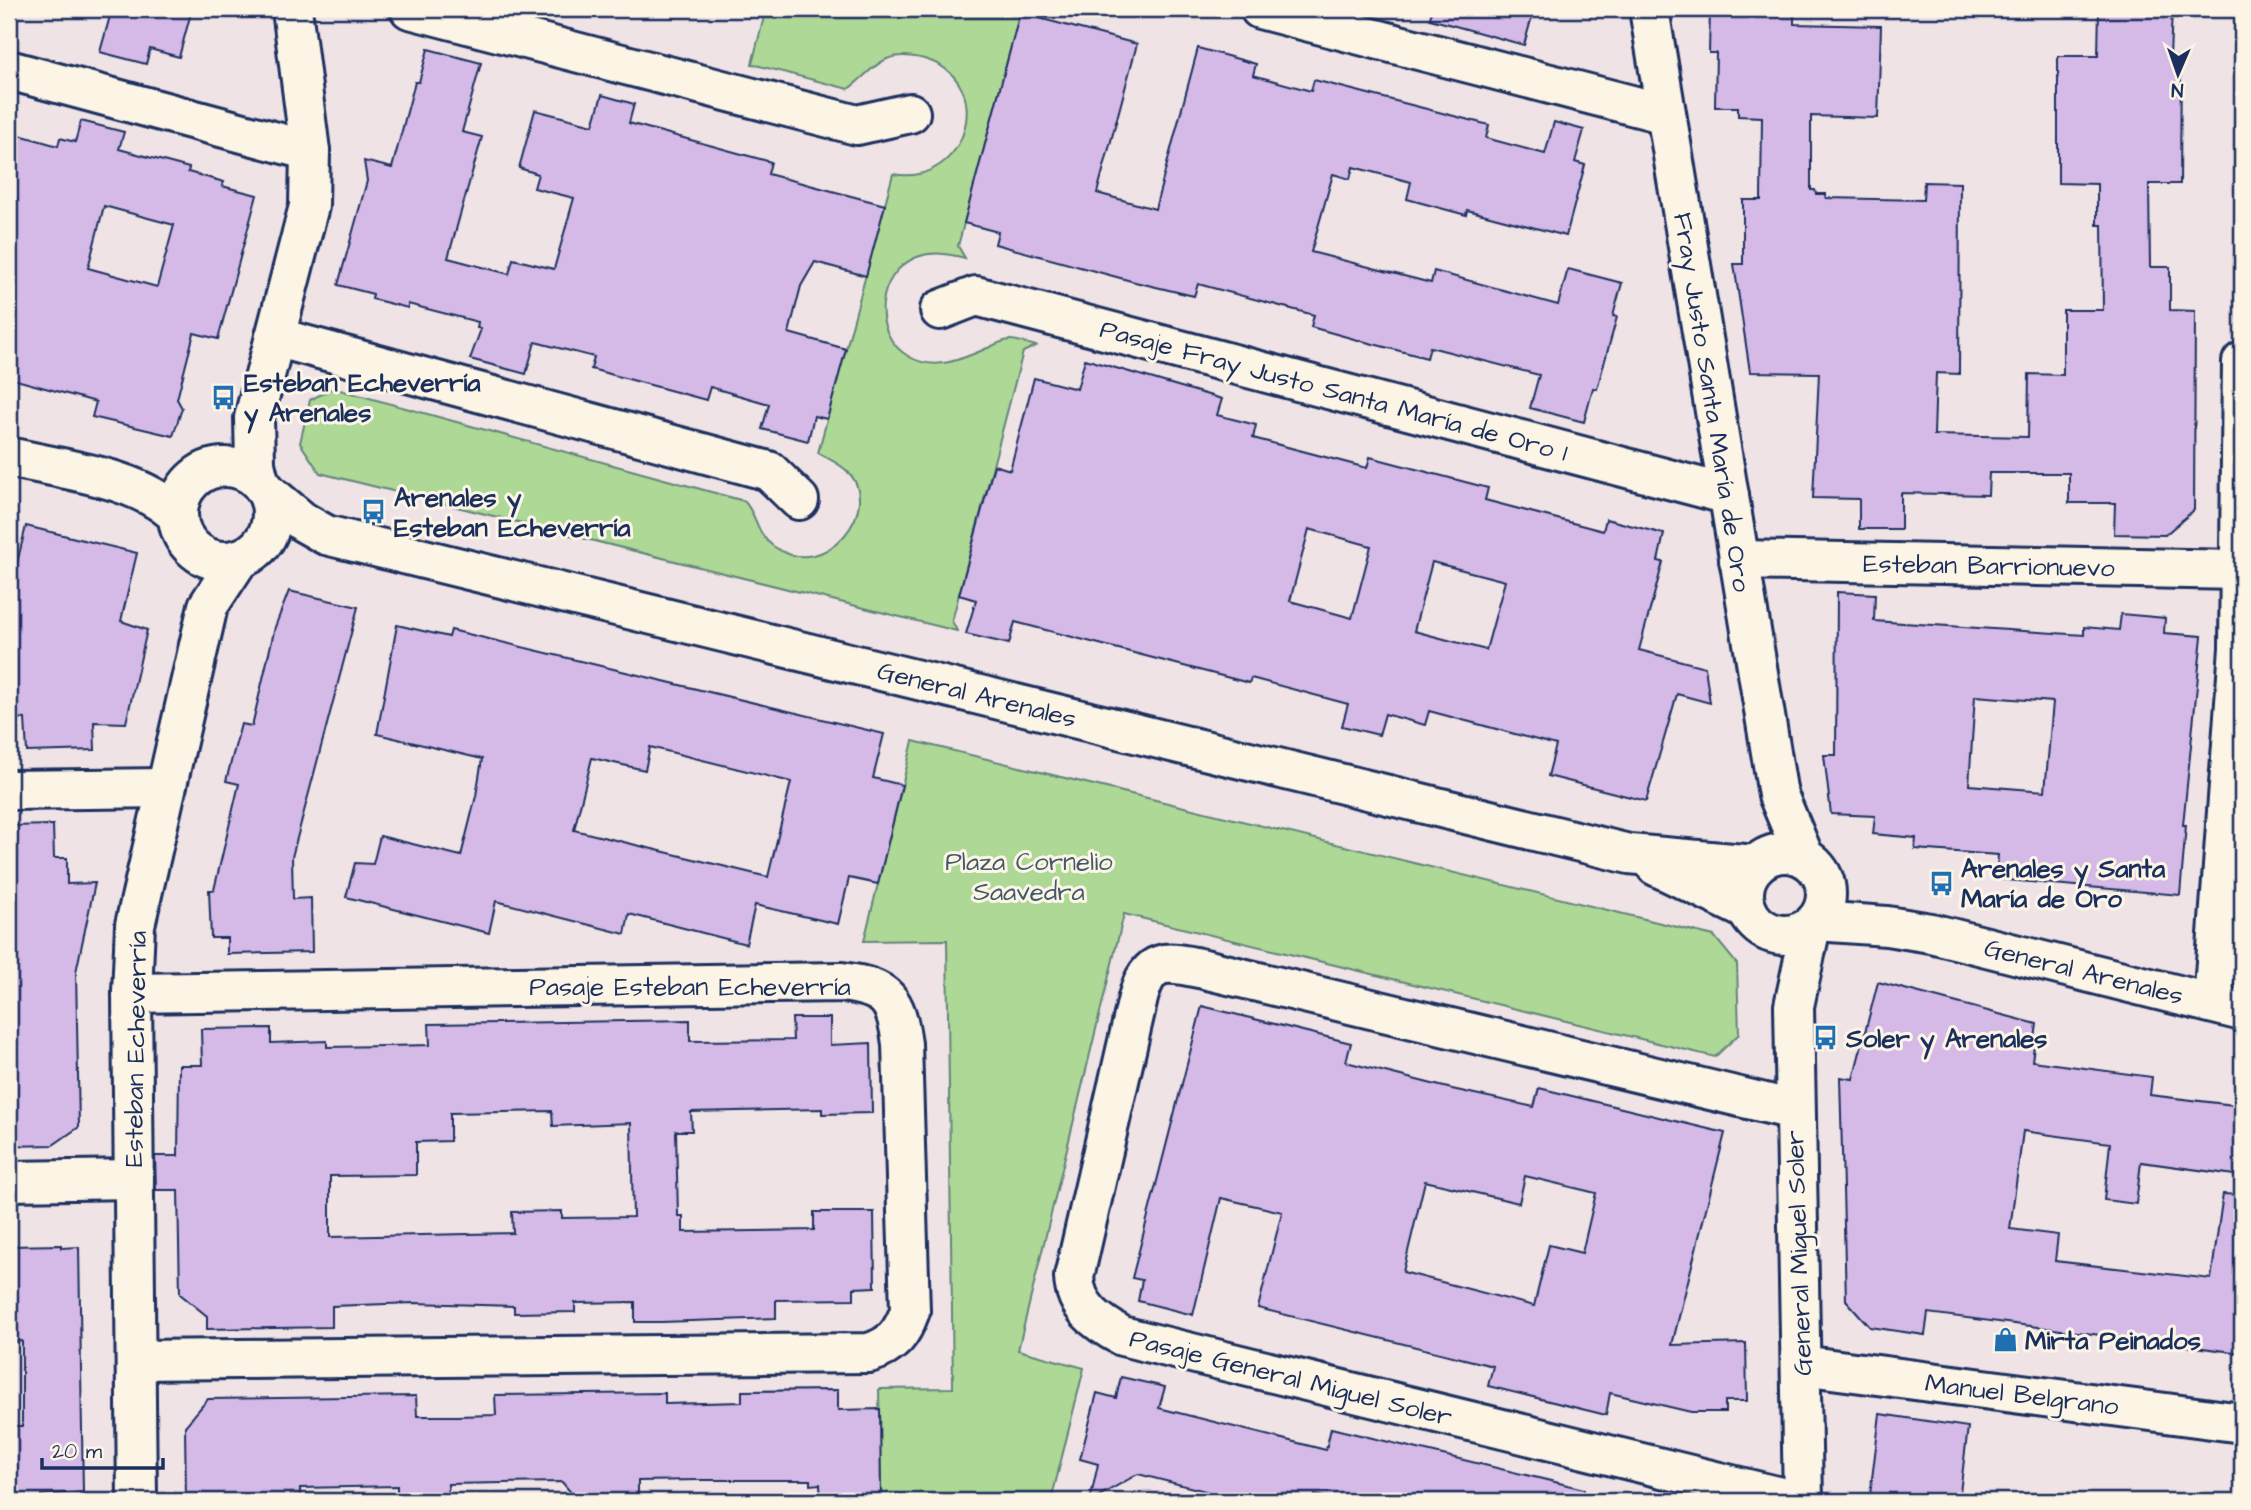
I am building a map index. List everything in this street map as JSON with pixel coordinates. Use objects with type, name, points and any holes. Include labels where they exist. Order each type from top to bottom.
[{"type":"street","points":[[254,418],[242,437],[207,471],[187,485],[180,499],[177,515],[181,531],[189,545],[212,559],[249,553],[271,520],[254,454],[254,418],[309,206],[310,151],[292,9]]},
{"type":"street","points":[[410,9],[857,125],[910,113]]},
{"type":"street","points":[[1260,9],[1666,114]]},
{"type":"street","name":"Fray Justo Santa María de Oro","points":[[1649,9],[1778,795],[1776,821],[1785,862]]},
{"type":"street","points":[[9,70],[310,151]]},
{"type":"street","name":"Pasaje Fray Justo Santa María de Oro 1","points":[[940,310],[976,296],[1729,495]]},
{"type":"street","points":[[275,337],[769,471],[799,500]]},
{"type":"street","points":[[2228,1007],[2239,648],[2242,362]]},
{"type":"street","points":[[9,457],[140,488],[162,500],[177,515]]},
{"type":"street","points":[[140,488],[174,485],[207,471],[238,468],[263,486]]},
{"type":"street","name":"General Arenales","points":[[263,486],[295,516],[326,535],[1629,854],[1785,862],[1926,932]]},
{"type":"street","name":"General Arenales","points":[[249,553],[288,538],[326,535]]},
{"type":"street","name":"Esteban Echeverría","points":[[137,1501],[132,993],[135,925],[208,606],[200,553]]},
{"type":"street","name":"Esteban Echeverría","points":[[208,606],[249,553]]},
{"type":"street","name":"Esteban Barrionuevo","points":[[1739,560],[2239,569]]},
{"type":"street","points":[[9,790],[165,788]]},
{"type":"street","name":"General Arenales","points":[[1629,854],[1749,913]]},
{"type":"street","points":[[1785,862],[1826,888],[1826,900],[1813,924],[1801,932],[1778,934],[1758,925],[1749,913],[1745,886],[1785,862]]},
{"type":"street","name":"General Miguel Soler","points":[[1749,913],[1779,954],[1794,1006]]},
{"type":"street","name":"General Arenales","points":[[1813,924],[1926,932],[2228,1007]]},
{"type":"street","name":"General Miguel Soler","points":[[1803,1501],[1794,1006],[1813,924]]},
{"type":"street","name":"Pasaje General Miguel Soler","points":[[1794,1110],[1204,969],[1167,963],[1154,966],[1143,978],[1074,1277],[1074,1288],[1081,1303],[1097,1323],[1122,1336],[1797,1501]]},
{"type":"street","name":"Pasaje Esteban Echeverría","points":[[132,993],[842,982],[870,986],[886,996],[898,1011],[902,1044],[910,1311],[901,1335],[883,1349],[869,1353],[136,1360]]},
{"type":"street","points":[[9,1181],[134,1179]]},
{"type":"street","name":"Manuel Belgrano","points":[[1801,1365],[2242,1423]]},
{"type":"green space","points":[[766,9],[1021,9],[958,246],[965,258],[947,254],[917,257],[903,265],[893,276],[886,289],[883,304],[883,319],[888,333],[896,346],[918,361],[939,364],[949,362],[1008,340],[1036,346],[1023,352],[952,621],[957,631],[320,473],[300,443],[310,400],[333,388],[744,501],[767,541],[793,555],[812,555],[830,548],[844,536],[854,520],[859,502],[857,485],[846,470],[818,453],[893,174],[919,174],[940,165],[955,149],[964,129],[966,108],[961,87],[947,70],[924,59],[910,56],[887,59],[848,89],[752,64]]},
{"type":"green space","name":"Plaza Cornelio Saavedra","points":[[913,741],[1714,936],[1737,964],[1739,1034],[1715,1057],[1124,914],[1018,1350],[1084,1368],[1051,1501],[881,1501],[879,1389],[953,1388],[947,940],[864,941]]},
{"type":"building","points":[[112,9],[192,9],[179,57],[150,49],[146,64],[100,52]]},
{"type":"building","points":[[1432,9],[1534,9],[1524,45],[1430,19]]},
{"type":"building","points":[[1710,9],[1794,9],[1794,24],[1881,26],[1878,118],[1811,116],[1811,190],[1815,190],[1816,194],[1826,194],[1826,198],[1923,200],[1924,182],[1960,183],[1959,374],[1936,373],[1934,435],[2028,437],[2029,374],[2063,375],[2063,310],[2103,310],[2102,225],[2097,225],[2097,184],[2058,183],[2058,56],[2098,56],[2099,9],[2172,9],[2170,57],[2181,57],[2180,184],[2149,184],[2150,267],[2170,267],[2170,310],[2195,311],[2194,510],[2165,535],[2114,534],[2115,503],[2069,503],[2069,473],[1989,473],[1988,495],[1901,493],[1901,529],[1859,529],[1859,499],[1813,498],[1819,373],[1750,372],[1734,264],[1743,264],[1743,200],[1761,200],[1762,117],[1738,116],[1738,107],[1715,107],[1716,53],[1709,53]]},
{"type":"building","points":[[1020,13],[1137,44],[1097,193],[1155,209],[1198,48],[1256,64],[1253,75],[1311,91],[1314,80],[1489,125],[1486,138],[1545,154],[1554,122],[1584,130],[1575,162],[1585,165],[1566,236],[1467,210],[1466,215],[1407,199],[1411,182],[1353,167],[1350,179],[1333,174],[1311,252],[1431,283],[1434,271],[1558,305],[1568,269],[1622,283],[1613,316],[1617,317],[1597,389],[1593,388],[1584,422],[1530,408],[1539,375],[1430,347],[1427,358],[1354,339],[1311,327],[1314,315],[1198,284],[1194,296],[1135,282],[995,244],[998,232],[964,223]]},
{"type":"building","points":[[428,49],[481,63],[462,132],[482,137],[448,258],[509,274],[513,259],[554,269],[574,198],[534,188],[538,174],[519,168],[535,110],[593,125],[602,95],[634,104],[629,123],[771,162],[768,174],[885,205],[866,276],[815,262],[801,286],[789,333],[846,349],[827,419],[814,416],[808,441],[762,429],[769,404],[710,387],[706,400],[591,369],[594,357],[535,342],[526,374],[470,359],[481,329],[477,328],[478,322],[408,304],[408,308],[372,299],[373,294],[338,285],[367,181],[364,161],[392,168],[415,82],[419,82]]},
{"type":"building","points":[[81,121],[124,132],[119,149],[189,168],[188,172],[224,182],[222,186],[257,195],[218,339],[194,333],[177,399],[182,408],[173,436],[92,417],[96,402],[9,378],[9,132],[58,146],[60,138],[75,142]],"holes":[[[104,206],[174,225],[157,287],[88,268]]]},
{"type":"building","points":[[1085,359],[1222,399],[1217,415],[1256,425],[1253,438],[1367,468],[1370,457],[1488,488],[1485,500],[1603,531],[1606,519],[1664,534],[1658,561],[1663,562],[1639,650],[1705,667],[1710,703],[1677,694],[1646,801],[1548,776],[1556,745],[1429,711],[1425,725],[1385,714],[1379,735],[1342,726],[1348,704],[1251,678],[1249,683],[1015,622],[1009,644],[966,634],[976,600],[959,595],[994,465],[1010,470],[1034,378],[1077,389]],"holes":[[[1309,529],[1371,546],[1352,618],[1290,601]],[[1432,562],[1505,581],[1486,650],[1414,631]]]},
{"type":"building","points":[[26,526],[137,553],[121,621],[147,630],[126,723],[94,722],[95,750],[27,752],[25,719],[9,717],[9,596]]},
{"type":"building","points":[[289,591],[358,607],[292,857],[293,899],[311,898],[312,952],[227,954],[227,938],[211,938],[209,890],[214,890],[239,784],[226,781],[241,724],[252,726],[275,627]]},
{"type":"building","points":[[1837,592],[1875,594],[1874,621],[2084,635],[2084,627],[2119,630],[2121,614],[2165,618],[2164,633],[2202,636],[2183,825],[2186,825],[2180,895],[1996,879],[1998,855],[1915,849],[1916,838],[1873,834],[1875,816],[1831,814],[1824,755],[1836,755]],"holes":[[[1975,696],[2053,702],[2045,791],[1969,785]]]},
{"type":"building","points":[[397,625],[449,637],[451,630],[884,734],[873,778],[902,785],[878,884],[849,878],[838,924],[755,905],[746,944],[629,914],[625,934],[496,901],[489,933],[346,897],[355,863],[373,864],[380,836],[461,856],[476,796],[482,759],[377,734]],"holes":[[[650,747],[791,782],[768,877],[574,830],[592,758],[645,770]]]},
{"type":"building","points":[[53,825],[54,858],[67,858],[67,884],[95,883],[76,972],[79,1127],[53,1145],[9,1146],[9,826]]},
{"type":"building","points":[[1878,982],[2037,1024],[2032,1061],[2152,1077],[2150,1095],[2242,1106],[2242,1176],[2141,1162],[2136,1204],[2104,1200],[2110,1143],[2023,1131],[2010,1229],[2058,1235],[2055,1261],[2211,1279],[2223,1194],[2242,1195],[2242,1353],[1928,1313],[1925,1335],[1870,1327],[1846,1300],[1840,1077],[1853,1079]]},
{"type":"building","points":[[1202,1006],[1351,1043],[1346,1062],[1452,1089],[1534,1107],[1539,1088],[1725,1133],[1672,1345],[1746,1343],[1747,1401],[1725,1401],[1725,1412],[1691,1412],[1610,1393],[1606,1415],[1488,1386],[1493,1366],[1258,1308],[1282,1212],[1221,1198],[1193,1315],[1138,1301],[1142,1280],[1132,1278]],"holes":[[[1525,1176],[1596,1193],[1582,1253],[1549,1245],[1534,1306],[1403,1272],[1425,1181],[1519,1203]]]},
{"type":"building","points":[[792,1018],[830,1018],[830,1045],[871,1043],[872,1113],[822,1114],[822,1109],[691,1112],[692,1131],[676,1131],[678,1216],[683,1216],[683,1232],[814,1230],[814,1212],[874,1212],[875,1287],[854,1288],[854,1299],[776,1300],[776,1318],[661,1322],[635,1322],[635,1302],[575,1303],[575,1312],[514,1313],[514,1306],[414,1303],[332,1306],[332,1327],[207,1329],[207,1316],[180,1294],[178,1190],[156,1190],[155,1156],[178,1156],[179,1065],[202,1065],[201,1029],[271,1028],[271,1043],[327,1041],[327,1047],[387,1046],[430,1045],[429,1024],[690,1020],[690,1041],[793,1040]],"holes":[[[552,1111],[553,1126],[631,1123],[633,1217],[562,1218],[562,1211],[512,1212],[513,1233],[330,1237],[330,1176],[416,1175],[416,1142],[450,1141],[450,1113]]]},
{"type":"building","points":[[61,1245],[61,1248],[79,1247],[83,1492],[41,1495],[41,1501],[9,1501],[9,1426],[22,1426],[22,1341],[9,1342],[9,1246]]},
{"type":"building","points":[[1121,1377],[1165,1387],[1159,1408],[1326,1450],[1331,1428],[1584,1489],[1583,1501],[1342,1501],[1315,1495],[1313,1501],[1245,1501],[1138,1474],[1090,1501],[1098,1464],[1080,1459],[1097,1393],[1116,1398]]},
{"type":"building","points":[[838,1390],[838,1410],[880,1409],[881,1500],[821,1501],[820,1484],[810,1485],[810,1480],[699,1480],[638,1481],[638,1501],[578,1501],[562,1482],[448,1484],[448,1501],[397,1501],[397,1486],[300,1488],[300,1501],[186,1501],[185,1426],[208,1399],[416,1396],[417,1416],[456,1416],[496,1415],[495,1395],[665,1393],[665,1404],[742,1402],[742,1391]]},
{"type":"building","points":[[1880,1414],[1968,1427],[1959,1501],[1873,1501],[1873,1494],[1870,1495]]},
{"type":"place","name":"Esteban Echeverría y Arenales","points":[[224,397]]},
{"type":"place","name":"Arenales y Esteban Echeverría","points":[[374,512]]},
{"type":"place","name":"Arenales y Santa María de Oro","points":[[1941,883]]},
{"type":"place","name":"Soler y Arenales","points":[[1826,1038]]},
{"type":"place","name":"Mirta Peinados","points":[[2005,1340]]}]
